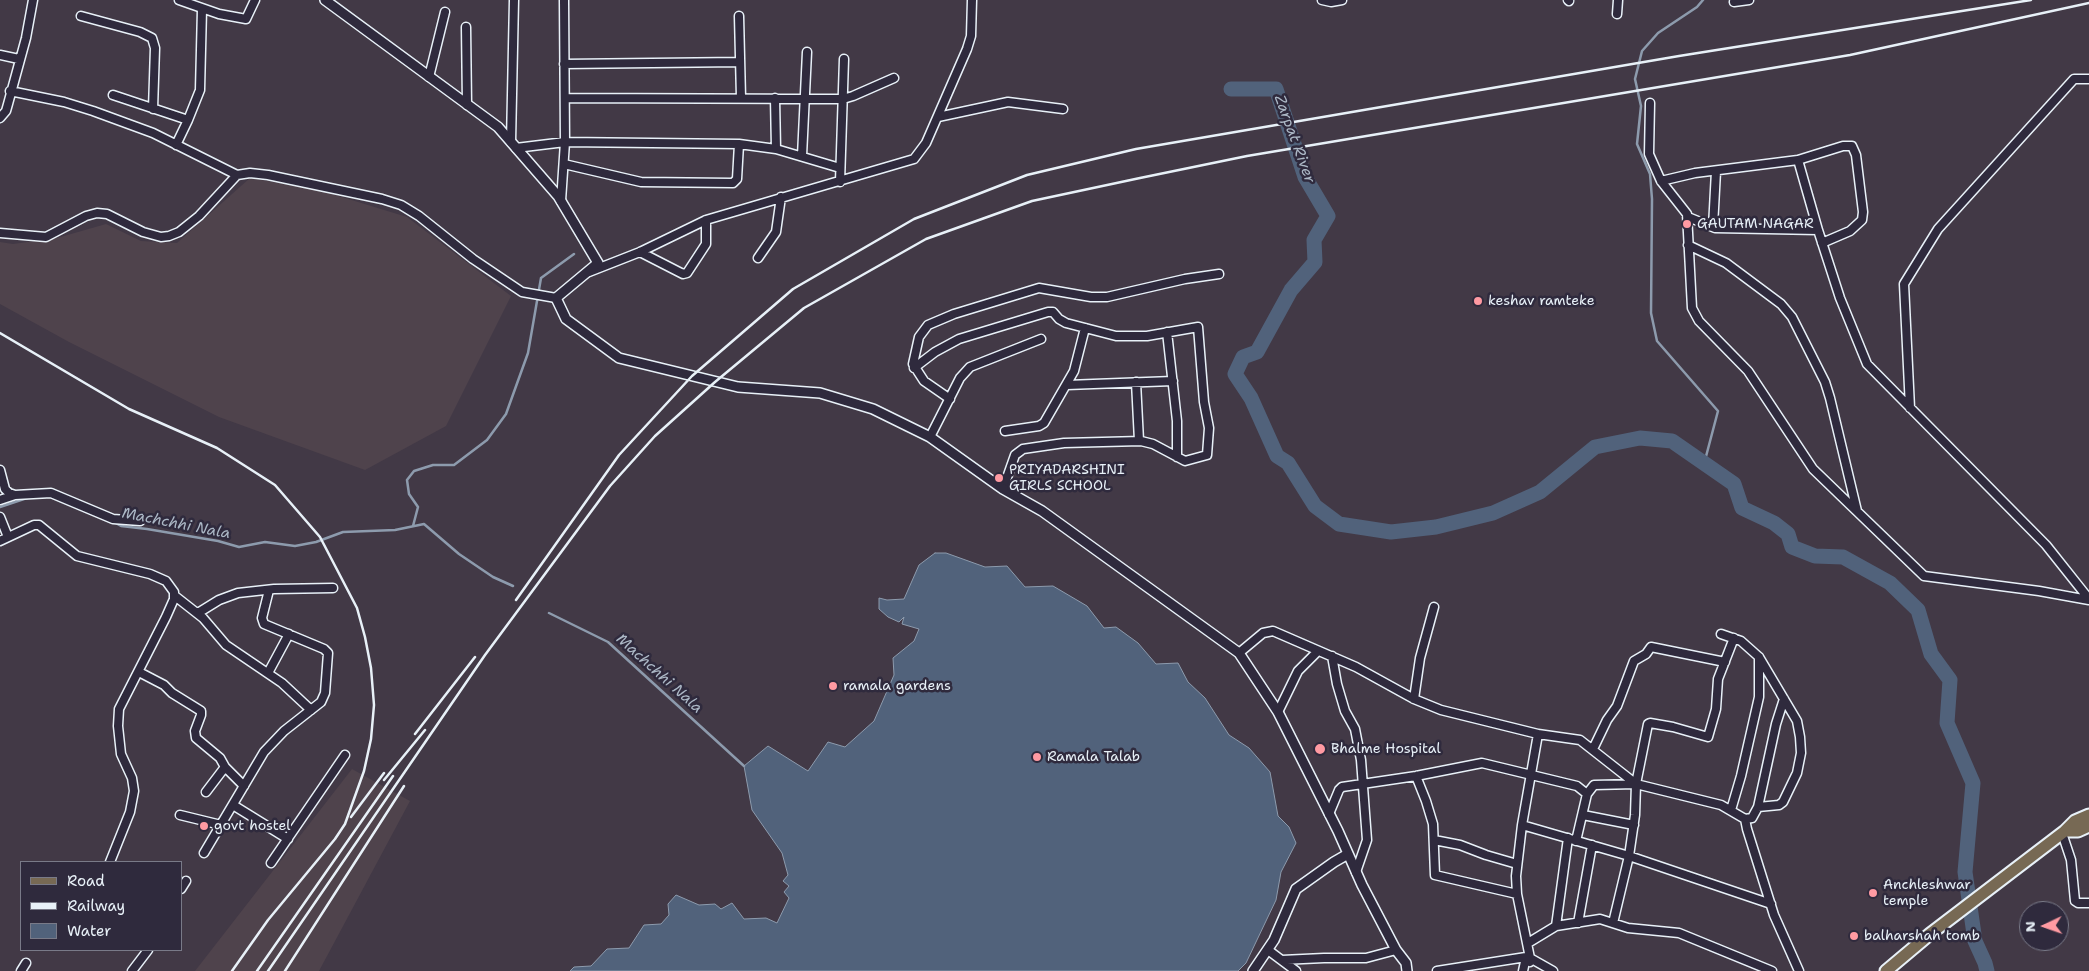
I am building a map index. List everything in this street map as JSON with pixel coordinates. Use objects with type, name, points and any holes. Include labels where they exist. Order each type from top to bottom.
[{"type":"main road","points":[[1886,971],[1930,934],[2064,832],[2075,821],[2089,816]]},
{"type":"main road","points":[[2064,832],[2089,826]]},
{"type":"street","points":[[0,118],[6,111],[26,38],[33,0]]},
{"type":"street","points":[[179,0],[202,9],[246,19],[255,0]]},
{"type":"street","points":[[10,91],[28,93],[79,106],[153,133],[237,175],[250,173],[268,175],[382,199],[401,205],[419,216],[473,259],[522,292],[556,298],[598,263],[561,201],[498,127],[325,0]]},
{"type":"street","points":[[513,145],[514,0]]},
{"type":"street","points":[[561,201],[565,142],[564,0]]},
{"type":"street","points":[[587,272],[640,252],[706,220],[914,159],[922,150],[938,117],[967,49],[971,36],[972,0]]},
{"type":"street","points":[[1322,0],[1331,2],[1342,0]]},
{"type":"street","points":[[1617,14],[1618,0]]},
{"type":"street","points":[[1734,2],[1749,0]]},
{"type":"street","points":[[176,145],[198,98],[201,82],[202,9]]},
{"type":"street","points":[[429,77],[445,12]]},
{"type":"street","points":[[82,16],[140,32],[152,38],[155,48],[153,108]]},
{"type":"street","points":[[739,16],[741,98]]},
{"type":"street","points":[[466,27],[467,104]]},
{"type":"street","points":[[802,156],[807,52]]},
{"type":"street","points":[[0,55],[19,59]]},
{"type":"street","points":[[840,182],[844,59]]},
{"type":"street","points":[[564,64],[740,62]]},
{"type":"street","points":[[565,98],[843,99],[894,78]]},
{"type":"street","points":[[1910,408],[1904,284],[1944,221],[2074,79],[2089,79]]},
{"type":"street","points":[[113,95],[188,120]]},
{"type":"street","points":[[775,98],[776,149]]},
{"type":"street","points":[[938,117],[1008,102],[1062,110]]},
{"type":"street","points":[[1650,103],[1649,154],[1661,181],[1686,211],[1688,217],[1691,301],[1695,315],[1748,371],[1813,469],[1924,576],[2089,599]]},
{"type":"street","points":[[513,145],[565,142],[739,144],[776,149],[840,168]]},
{"type":"street","points":[[564,164],[641,182],[733,183],[737,178],[739,144]]},
{"type":"street","points":[[1661,181],[1695,173],[1798,160],[1847,145],[1855,150],[1863,212],[1862,220],[1850,231],[1822,242]]},
{"type":"street","points":[[1798,160],[1840,298],[1867,364],[2046,545],[2089,599]]},
{"type":"street","points":[[1712,227],[1716,171]]},
{"type":"street","points":[[0,233],[46,237],[86,216],[98,213],[107,214],[143,232],[161,237],[169,236],[179,232],[198,216],[237,175]]},
{"type":"street","points":[[758,258],[776,232],[781,197]]},
{"type":"street","points":[[1688,217],[1712,227],[1818,230]]},
{"type":"street","points":[[640,252],[683,274],[687,273],[706,244],[706,220]]},
{"type":"street","points":[[1688,244],[1726,263],[1781,304],[1792,317],[1830,398],[1858,511]]},
{"type":"street","points":[[950,399],[927,384],[914,368],[913,361],[919,337],[928,325],[954,314],[1039,288],[1107,297],[1185,279],[1219,274]]},
{"type":"street","points":[[556,298],[566,319],[619,358],[738,387],[820,393],[873,409],[930,437],[1003,489],[1042,511],[1240,653],[1278,712],[1356,872],[1396,950],[1406,962],[1408,971]]},
{"type":"street","points":[[914,368],[935,352],[959,339],[1048,312],[1055,313],[1062,322],[1118,336],[1147,336],[1198,328],[1204,402],[1209,428],[1207,454],[1185,461],[1152,444],[1139,441],[1064,443],[1023,449],[1015,455],[1003,489]]},
{"type":"street","points":[[1004,431],[1042,425],[1074,371],[1085,328]]},
{"type":"street","points":[[1167,332],[1173,381],[1177,457]]},
{"type":"street","points":[[930,437],[960,378],[972,365],[1041,339]]},
{"type":"street","points":[[1067,385],[1173,381]]},
{"type":"street","points":[[1136,382],[1139,441]]},
{"type":"street","points":[[0,470],[5,489],[15,495]]},
{"type":"street","points":[[0,500],[15,495],[51,493],[113,519],[140,521]]},
{"type":"street","points":[[0,518],[8,537]]},
{"type":"street","points":[[0,541],[34,525],[39,525],[77,556],[150,574],[166,582],[175,596],[198,613],[221,640],[282,682],[311,710]]},
{"type":"street","points":[[198,613],[228,596],[269,590],[333,588]]},
{"type":"street","points":[[204,853],[274,740],[321,702],[325,694],[328,652],[262,622],[269,590]]},
{"type":"street","points":[[110,861],[130,812],[134,791],[132,778],[120,754],[119,709],[175,596]]},
{"type":"street","points":[[1414,699],[1420,658],[1434,607]]},
{"type":"street","points":[[1240,653],[1263,633],[1268,631],[1278,633],[1356,667],[1414,699],[1441,710],[1467,718],[1538,734],[1580,740],[1636,784]]},
{"type":"street","points":[[268,673],[289,634]]},
{"type":"street","points":[[1721,634],[1745,644],[1760,657],[1799,728],[1801,753],[1797,773],[1783,802],[1779,805],[1758,807]]},
{"type":"street","points":[[1613,923],[1629,856],[1634,825],[1636,784],[1648,723],[1709,736],[1718,702],[1717,684],[1734,638]]},
{"type":"street","points":[[1593,749],[1607,720],[1617,706],[1634,660],[1646,654],[1651,647],[1725,662]]},
{"type":"street","points":[[1278,712],[1295,674],[1318,651]]},
{"type":"street","points":[[1332,656],[1340,696],[1354,729],[1363,783],[1367,840],[1356,872]]},
{"type":"street","points":[[1731,810],[1741,776],[1759,697],[1760,657]]},
{"type":"street","points":[[139,672],[164,685],[172,693],[201,711],[195,728],[195,736],[221,759],[225,767],[244,786]]},
{"type":"street","points":[[1556,926],[1572,839],[1583,815],[1587,794],[1594,785],[1636,784],[1713,803],[1731,810],[1745,819],[1752,818],[1758,807],[1784,699]]},
{"type":"street","points":[[1524,971],[1529,959],[1528,943],[1517,894],[1517,864],[1538,734]]},
{"type":"street","points":[[271,863],[345,755]]},
{"type":"street","points":[[1329,814],[1340,788],[1482,763],[1577,786],[1587,794]]},
{"type":"street","points":[[206,792],[225,767]]},
{"type":"street","points":[[1416,776],[1431,813],[1434,840],[1434,873],[1436,876],[1517,894]]},
{"type":"street","points":[[233,805],[288,839]]},
{"type":"street","points":[[180,815],[221,825]]},
{"type":"street","points":[[1583,815],[1634,825]]},
{"type":"street","points":[[1745,819],[1771,904],[1799,971]]},
{"type":"street","points":[[1522,824],[1629,856],[1771,904]]},
{"type":"street","points":[[2064,832],[2071,860],[2075,901],[2078,903],[2089,903]]},
{"type":"street","points":[[1434,840],[1460,845],[1517,864]]},
{"type":"street","points":[[1578,923],[1592,845]]},
{"type":"street","points":[[1253,971],[1268,950],[1296,889],[1348,854]]},
{"type":"street","points":[[182,888],[186,881]]},
{"type":"street","points":[[1528,943],[1556,926],[1600,919],[1630,928],[1679,932],[1772,971]]},
{"type":"street","points":[[1268,950],[1296,971]]},
{"type":"street","points":[[1282,960],[1366,958],[1396,950]]},
{"type":"street","points":[[132,971],[147,951]]},
{"type":"street","points":[[1529,959],[1547,971]]},
{"type":"street","points":[[1437,971],[1529,959],[1552,971]]},
{"type":"street","points":[[20,971],[26,963]]},
{"type":"shaded area","points":[[250,178],[319,190],[407,217],[511,296],[446,426],[365,470],[219,417],[69,342],[0,304],[0,242],[13,244],[57,238],[106,224],[141,241],[177,243]]},
{"type":"shaded area","points":[[352,769],[410,801],[319,971],[195,971]]},
{"type":"water","name":"Ramala Talab","points":[[935,553],[946,553],[985,567],[1007,566],[1025,587],[1053,586],[1087,606],[1104,628],[1116,627],[1138,643],[1156,664],[1178,663],[1188,682],[1205,698],[1229,735],[1249,748],[1270,772],[1278,816],[1289,827],[1296,843],[1281,872],[1276,900],[1246,963],[1238,971],[570,971],[574,967],[591,966],[607,949],[629,948],[644,925],[661,924],[669,915],[668,904],[676,895],[699,905],[715,904],[721,909],[732,903],[744,919],[766,918],[777,923],[789,898],[784,892],[789,886],[783,881],[788,875],[782,853],[752,810],[744,766],[768,746],[808,771],[828,742],[845,747],[874,721],[894,675],[893,658],[914,641],[919,629],[902,624],[904,617],[899,622],[888,617],[879,609],[879,598],[887,600],[904,599],[919,565]]},
{"type":"waterway","points":[[1703,0],[1697,7],[1658,33],[1642,51],[1635,79],[1641,106],[1637,144],[1650,174],[1652,199],[1651,313],[1657,341],[1718,411],[1704,464]]},
{"type":"waterway","name":"Zarpat River","points":[[1231,89],[1276,89],[1305,177],[1328,216],[1314,240],[1315,262],[1291,290],[1257,352],[1243,357],[1235,374],[1251,398],[1277,456],[1288,463],[1315,506],[1339,524],[1391,532],[1436,527],[1493,513],[1540,492],[1595,447],[1640,438],[1672,441],[1734,484],[1742,508],[1774,523],[1788,534],[1792,547],[1815,556],[1843,557],[1890,583],[1918,610],[1931,654],[1950,680],[1947,723],[1973,783],[1965,872],[1975,941],[1987,971]]},
{"type":"waterway","points":[[413,526],[418,507],[409,494],[407,480],[414,471],[433,465],[454,465],[487,440],[506,414],[528,353],[541,278],[574,254]]},
{"type":"waterway","name":"Machchhi Nala","points":[[0,507],[27,498]]},
{"type":"waterway","name":"Machchhi Nala","points":[[114,522],[121,526],[218,541],[239,547],[265,542],[295,546],[316,542],[343,532],[395,530],[424,524],[459,554],[493,577],[513,586]]},
{"type":"waterway","name":"Machchhi Nala","points":[[549,613],[608,642],[744,766]]},
{"type":"railway","points":[[516,600],[619,455],[692,376],[793,289],[914,219],[1027,175],[1136,149],[1679,56],[2031,0]]},
{"type":"railway","points":[[268,971],[485,655],[610,486],[655,436],[715,382],[804,308],[926,239],[1032,201],[1247,156],[1850,55],[2089,3]]},
{"type":"railway","points":[[0,333],[129,409],[217,448],[275,485],[320,537],[357,608],[371,668],[374,705],[371,739],[364,771],[345,824],[335,839],[268,920],[232,971]]},
{"type":"railway","points":[[415,734],[475,657]]},
{"type":"railway","points":[[384,780],[425,730]]},
{"type":"railway","points":[[351,817],[384,773]]},
{"type":"railway","points":[[257,971],[393,776]]},
{"type":"railway","points":[[285,971],[404,786]]},
{"type":"place","name":"GAUTAM NAGAR","points":[[1687,224]]},
{"type":"place","name":"keshav ramteke","points":[[1478,301]]},
{"type":"place","name":"PRIYADARSHINI GIRLS SCHOOL","points":[[999,478]]},
{"type":"place","name":"ramala gardens","points":[[833,686]]},
{"type":"place","name":"Bhalme Hospital","points":[[1320,749]]},
{"type":"place","name":"Ramala Talab","points":[[1037,757]]},
{"type":"place","name":"govt hostel","points":[[204,826]]},
{"type":"place","name":"Anchleshwar temple","points":[[1873,893]]},
{"type":"place","name":"balharshah tomb","points":[[1854,936]]}]
